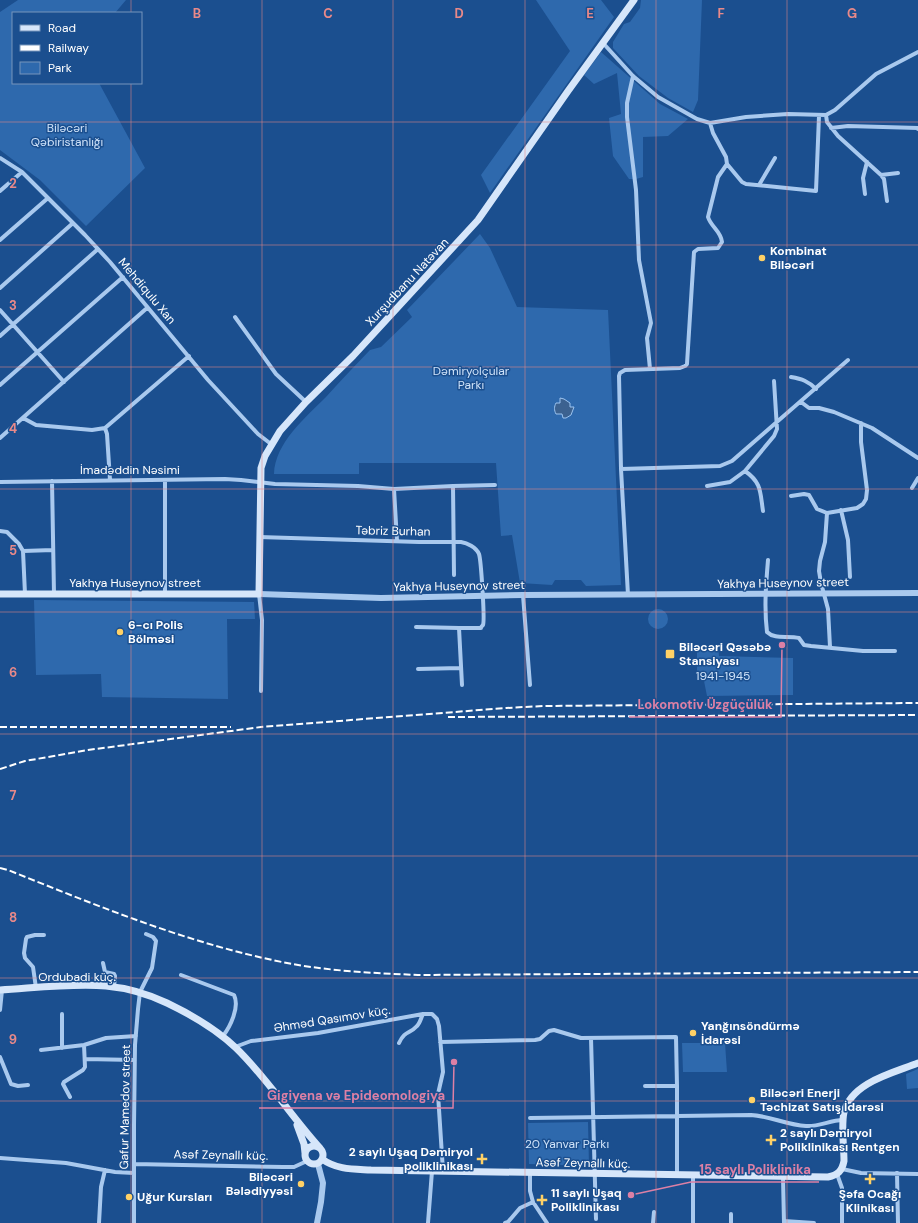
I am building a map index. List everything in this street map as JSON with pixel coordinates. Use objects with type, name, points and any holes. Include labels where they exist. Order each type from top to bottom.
[{"type":"main road","name":"Xurşudbanu Natəvan","points":[[259,594],[261,468],[264,456],[271,444],[306,402],[353,356],[478,220],[634,0]]},
{"type":"main road","name":"Yakhya Huseynov street","points":[[0,594],[259,594]]},
{"type":"main road","name":"Ordubadi küç.","points":[[1,990],[83,985],[114,987],[140,992],[185,1012],[213,1029],[235,1047],[320,1148]]},
{"type":"main road","points":[[840,1172],[844,1161],[843,1120],[848,1103],[859,1091],[873,1082],[918,1063]]},
{"type":"main road","points":[[295,1119],[304,1144],[305,1159],[311,1164],[320,1162],[323,1154],[320,1148],[311,1146],[305,1153]]},
{"type":"main road","name":"Asəf Zeynallı küç.","points":[[320,1162],[345,1169],[677,1176],[820,1178],[828,1177],[840,1172]]},
{"type":"street","points":[[603,43],[641,84],[665,102],[697,119],[710,123],[746,117],[795,114],[819,116],[826,115],[835,110],[876,74],[918,52]]},
{"type":"street","points":[[633,76],[627,103],[626,117],[636,190],[639,260],[651,323],[647,338],[650,369]]},
{"type":"street","points":[[826,115],[827,122],[838,136],[882,175],[884,179],[887,201]]},
{"type":"street","points":[[710,123],[727,164],[744,183],[816,191],[819,116]]},
{"type":"street","points":[[831,128],[848,126],[918,129]]},
{"type":"street","name":"Mehdiqulu Xan","points":[[0,158],[22,172],[98,249],[147,308],[258,434],[271,444]]},
{"type":"street","points":[[759,185],[775,158]]},
{"type":"street","points":[[865,194],[864,178],[867,162]]},
{"type":"street","points":[[628,595],[621,469],[619,376],[620,373],[625,370],[680,368],[687,364],[694,252],[698,249],[718,248],[722,242],[720,234],[709,222],[708,217],[718,177],[727,164]]},
{"type":"street","points":[[0,191],[22,172]]},
{"type":"street","points":[[882,175],[898,174]]},
{"type":"street","points":[[0,240],[48,198]]},
{"type":"street","points":[[0,288],[73,223]]},
{"type":"street","points":[[0,336],[98,249]]},
{"type":"street","points":[[0,385],[123,278]]},
{"type":"street","points":[[0,438],[147,308]]},
{"type":"street","points":[[0,310],[64,382]]},
{"type":"street","points":[[235,317],[276,374],[306,402]]},
{"type":"street","points":[[23,418],[36,425],[92,430],[105,428],[189,356]]},
{"type":"street","points":[[621,469],[720,466],[726,464],[732,461],[848,360]]},
{"type":"street","points":[[791,377],[810,382],[816,389]]},
{"type":"street","points":[[707,486],[730,482],[746,471],[774,436],[776,423],[774,381]]},
{"type":"street","points":[[801,402],[809,408],[819,408],[834,412],[861,423],[883,435],[918,458]]},
{"type":"street","points":[[791,496],[804,494],[809,496],[817,509],[827,513],[857,508],[863,504],[866,499],[867,490],[861,442],[861,423]]},
{"type":"street","points":[[105,428],[107,434],[110,480]]},
{"type":"street","points":[[746,471],[754,478],[759,487],[763,511]]},
{"type":"street","points":[[912,488],[918,478]]},
{"type":"street","name":"İmadəddin Nəsimi","points":[[0,482],[226,479],[276,484],[394,488],[495,485]]},
{"type":"street","points":[[165,480],[165,593]]},
{"type":"street","points":[[52,481],[54,594]]},
{"type":"street","points":[[453,486],[454,575]]},
{"type":"street","points":[[394,488],[397,541]]},
{"type":"street","points":[[841,510],[848,540],[850,577]]},
{"type":"street","points":[[827,513],[825,542],[819,571],[828,609],[830,647]]},
{"type":"street","points":[[0,531],[6,532],[19,544],[23,551],[25,594]]},
{"type":"street","name":"Təbriz Burhan","points":[[259,537],[453,541],[467,543],[479,554],[483,596],[483,626],[481,628],[459,628]]},
{"type":"street","points":[[23,551],[53,550]]},
{"type":"street","points":[[768,560],[766,594],[767,632],[778,637],[799,638],[804,645],[863,651],[895,651]]},
{"type":"street","name":"Yakhya Huseynov street","points":[[259,594],[382,598],[523,595],[918,593]]},
{"type":"street","points":[[259,594],[262,620],[261,691]]},
{"type":"street","points":[[523,595],[530,685]]},
{"type":"street","points":[[416,627],[459,628],[462,685]]},
{"type":"street","points":[[418,669],[460,668]]},
{"type":"street","points":[[140,992],[152,968],[156,941],[153,937],[146,934]]},
{"type":"street","points":[[36,988],[33,967],[25,958],[24,953],[26,940],[28,937],[44,935]]},
{"type":"street","points":[[103,962],[105,972],[114,974],[115,976],[114,987]]},
{"type":"street","points":[[181,975],[234,995],[236,1001],[232,1021],[223,1036]]},
{"type":"street","points":[[0,1010],[1,990]]},
{"type":"street","name":"Gafur Mamedov street","points":[[134,1223],[135,1060],[140,992]]},
{"type":"street","points":[[62,1014],[62,1048]]},
{"type":"street","points":[[399,1043],[402,1036],[416,1028],[423,1014]]},
{"type":"street","name":"Əhməd Qasımov küç.","points":[[235,1047],[251,1041],[318,1033],[423,1014],[432,1014],[437,1019],[440,1042]]},
{"type":"street","points":[[443,1171],[438,1094],[443,1072],[440,1042],[535,1040],[540,1039],[549,1031],[554,1030],[576,1037],[591,1038],[676,1037],[677,1176]]},
{"type":"street","points":[[41,1050],[84,1045],[106,1038],[136,1036]]},
{"type":"street","points":[[591,1038],[596,1219]]},
{"type":"street","points":[[70,1097],[64,1088],[64,1082],[83,1070],[85,1067],[84,1045]]},
{"type":"street","points":[[0,1057],[11,1084],[18,1086],[28,1085]]},
{"type":"street","points":[[85,1059],[135,1060]]},
{"type":"street","points":[[645,1086],[677,1086]]},
{"type":"street","points":[[530,1118],[759,1115],[798,1125],[811,1126],[835,1120],[843,1120]]},
{"type":"street","points":[[0,1158],[66,1163],[104,1170],[134,1173]]},
{"type":"street","name":"Asəf Zeynallı küç.","points":[[134,1164],[283,1168],[294,1167],[307,1161]]},
{"type":"street","points":[[317,1223],[323,1183],[320,1162]]},
{"type":"street","points":[[99,1223],[101,1187],[104,1170]]},
{"type":"street","points":[[428,1223],[432,1171]]},
{"type":"street","points":[[840,1172],[842,1188],[842,1223]]},
{"type":"street","name":"Asəf Zeynallı küç.","points":[[840,1172],[918,1174]]},
{"type":"street","points":[[530,1173],[530,1191],[532,1202],[547,1223]]},
{"type":"street","points":[[897,1174],[898,1223]]},
{"type":"street","points":[[693,1176],[693,1223]]},
{"type":"street","points":[[784,1177],[784,1222],[814,1223]]},
{"type":"street","points":[[508,1222],[520,1208],[532,1202]]},
{"type":"street","points":[[653,1223],[654,1212]]},
{"type":"street","points":[[731,1214],[731,1223]]},
{"type":"green space","name":"Biləcəri Qəbiristanlığı","points":[[18,0],[126,0],[116,12],[12,12],[12,84],[100,84],[145,168],[86,226],[40,180],[0,150],[0,12]]},
{"type":"green space","points":[[536,0],[601,0],[614,17],[490,193],[481,175],[570,51]]},
{"type":"green space","points":[[641,0],[702,0],[698,100],[693,112],[668,98],[639,76],[613,48],[613,42],[624,24],[630,22],[640,8]]},
{"type":"green space","points":[[601,52],[660,104],[688,119],[668,136],[643,137],[643,177],[629,179],[613,156],[609,118],[621,114],[617,73],[594,84],[584,75]]},
{"type":"green space","name":"Dəmiryolçular Parkı","points":[[480,234],[490,248],[517,307],[608,310],[621,585],[586,586],[581,580],[555,580],[552,585],[520,583],[512,535],[501,536],[496,463],[359,463],[359,474],[274,474],[280,452],[292,432],[370,350],[381,347],[412,317],[407,310]]},
{"type":"green space","points":[[34,600],[254,602],[255,619],[227,619],[228,699],[102,697],[101,674],[36,675]]},
{"type":"green space","points":[[654,609],[662,609],[668,615],[668,623],[662,629],[654,629],[648,623],[648,615]]},
{"type":"green space","name":"1941-1945","points":[[697,645],[718,646],[719,656],[793,658],[793,695],[707,696],[704,681],[697,672]]},
{"type":"green space","points":[[682,1043],[725,1043],[727,1072],[683,1072]]},
{"type":"green space","points":[[918,1069],[918,1088],[907,1089],[906,1074]]},
{"type":"green space","name":"20 Yanvar Parkı","points":[[588,1122],[589,1166],[529,1164],[528,1123]]},
{"type":"shaded area","points":[[560,398],[570,403],[570,407],[574,407],[571,415],[566,418],[563,418],[562,414],[556,414],[554,408],[556,403],[560,403]]},
{"type":"railway","points":[[0,769],[25,761],[88,750],[261,727],[506,708],[543,706],[918,703]]},
{"type":"railway","points":[[448,717],[918,715]]},
{"type":"railway","points":[[0,727],[231,727]]},
{"type":"railway","points":[[0,868],[143,922],[212,945],[282,962],[332,970],[418,975],[918,972]]},
{"type":"place","name":"Kombinat Biləcəri","points":[[762,258]]},
{"type":"place","name":"6-cı Polis Bölməsi","points":[[120,632]]},
{"type":"place","name":"Lokomotiv Üzgüçülük","points":[[782,645]]},
{"type":"place","name":"Biləcəri Qəsəbə Stansiyası","points":[[670,654]]},
{"type":"place","name":"Yanğınsöndürmə İdarəsi","points":[[693,1033]]},
{"type":"place","name":"Gigiyena və Epideomologiya","points":[[454,1062]]},
{"type":"place","name":"Biləcəri Enerji Təchizat Satış İdarəsi","points":[[752,1100]]},
{"type":"place","name":"2 saylı Dəmiryol Poliklinikası Rentgen","points":[[771,1140]]},
{"type":"place","name":"2 saylı Uşaq Dəmiryol poliklinikası","points":[[482,1159]]},
{"type":"place","name":"Şəfa Ocağı Klinikası","points":[[870,1179]]},
{"type":"place","name":"Biləcəri Bələdiyyəsi","points":[[301,1184]]},
{"type":"place","name":"15 saylı Poliklinika","points":[[631,1195]]},
{"type":"place","name":"Uğur Kursları","points":[[129,1197]]},
{"type":"place","name":"11 saylı Uşaq Poliklinikası","points":[[542,1200]]}]
